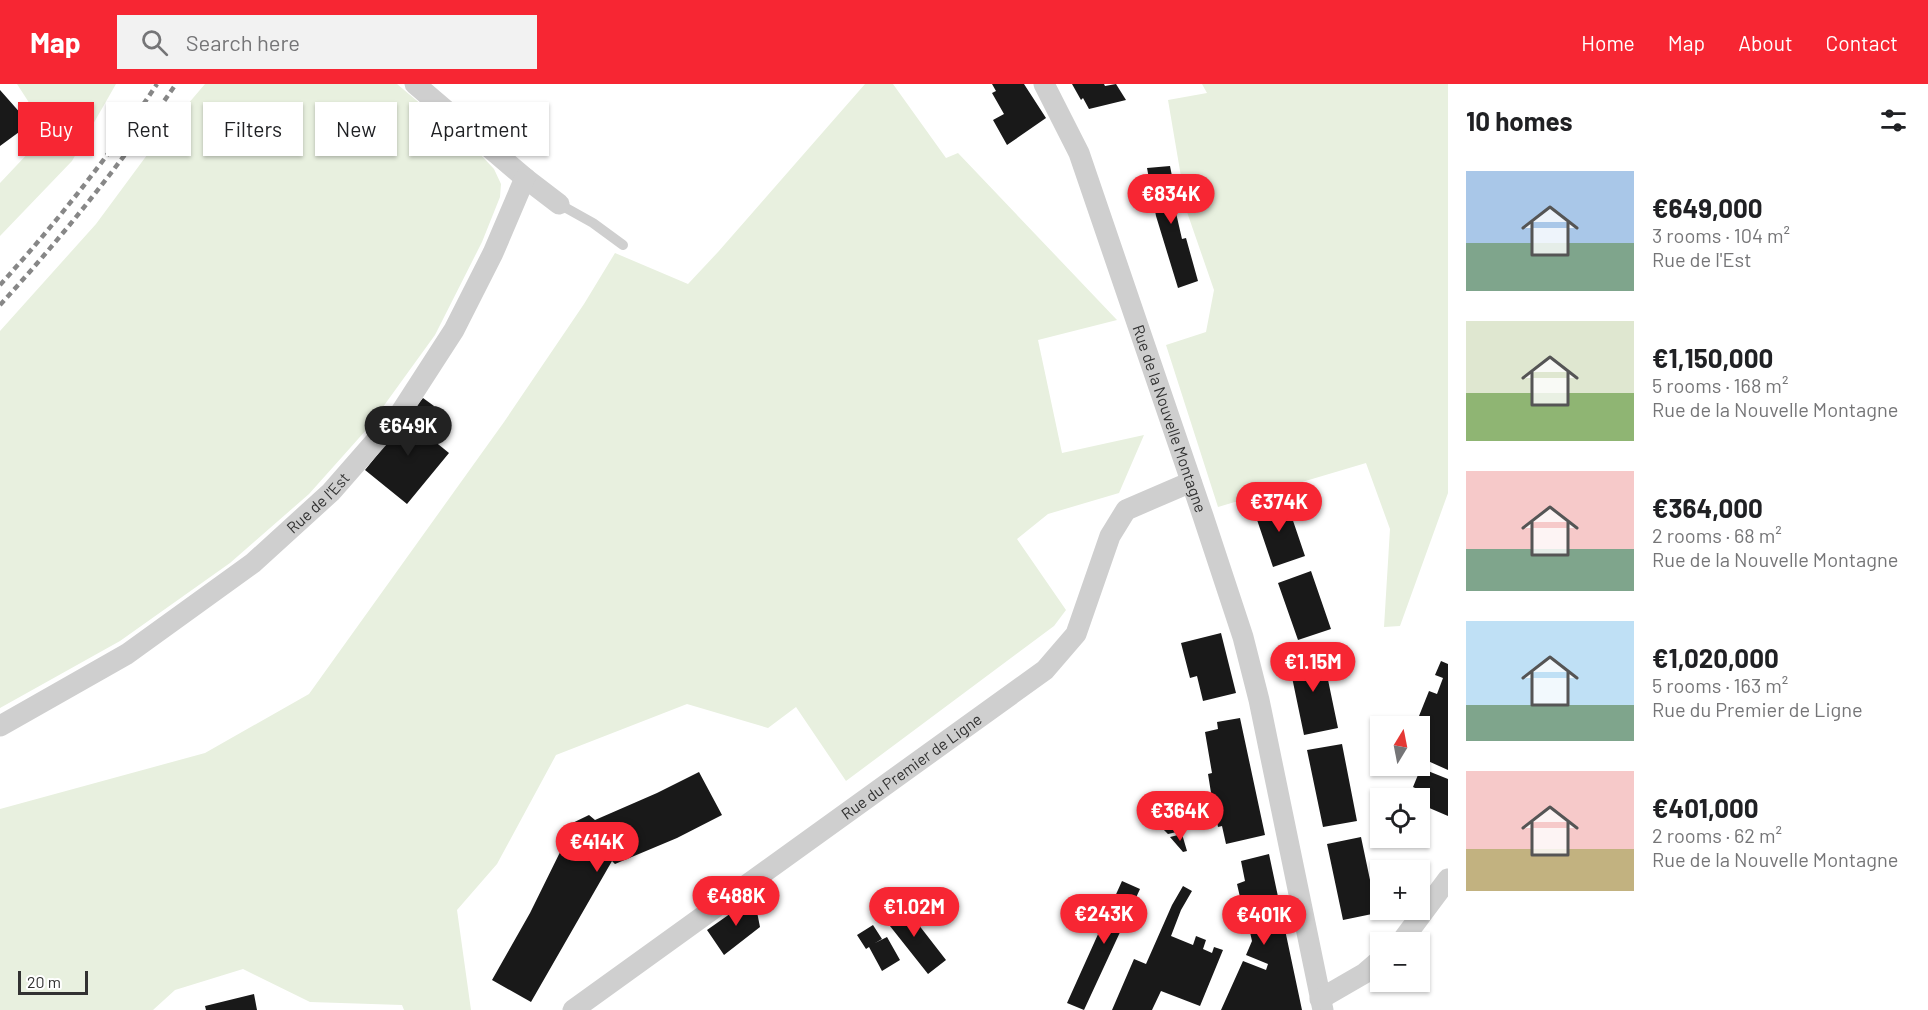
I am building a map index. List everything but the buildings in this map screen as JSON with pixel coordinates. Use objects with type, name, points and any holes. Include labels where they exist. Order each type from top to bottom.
[{"type":"street","points":[[415,84],[559,204]]},
{"type":"street","name":"Rue de la Nouvelle Montagne","points":[[1044,84],[1078,153],[1243,637],[1259,700],[1321,1005]]},
{"type":"street","name":"Rue de l'Est","points":[[0,726],[127,654],[253,563],[331,492],[401,412],[454,330],[493,253],[525,178]]},
{"type":"street","name":"Rue du Premier de Ligne","points":[[573,1010],[1045,670],[1076,634],[1110,536],[1126,510],[1191,482]]},
{"type":"street","points":[[1408,932],[1448,879]]},
{"type":"street","points":[[1321,1005],[1370,969]]},
{"type":"lane","points":[[559,204],[593,223],[623,245]]},
{"type":"green space","points":[[17,84],[116,84],[94,122],[94,102],[29,102]]},
{"type":"green space","points":[[205,84],[397,84],[418,102],[409,102],[409,156],[482,156],[494,169],[501,184],[500,197],[482,242],[435,335],[367,429],[309,494],[230,563],[120,641],[0,708],[0,331],[96,224],[146,156],[191,156],[190,102]]},
{"type":"green space","points":[[865,84],[893,84],[946,158],[958,153],[1117,320],[1038,340],[1062,453],[1144,435],[1119,493],[1048,514],[1017,539],[1066,610],[1054,626],[846,781],[796,707],[768,728],[687,704],[556,755],[497,864],[457,910],[471,1010],[404,1010],[402,1005],[310,1002],[243,969],[175,990],[153,1010],[0,1010],[0,809],[205,753],[309,694],[504,422],[584,304],[615,253],[688,284]]},
{"type":"green space","points":[[1202,84],[1448,84],[1448,493],[1400,626],[1384,627],[1390,529],[1366,463],[1218,507],[1166,345],[1206,332],[1214,290],[1187,212],[1168,100],[1207,93]]},
{"type":"green space","points":[[25,156],[75,156],[0,236],[0,183]]},
{"type":"railway","points":[[0,285],[82,188],[157,84]]},
{"type":"railway","points":[[0,305],[92,198],[176,84]]}]
